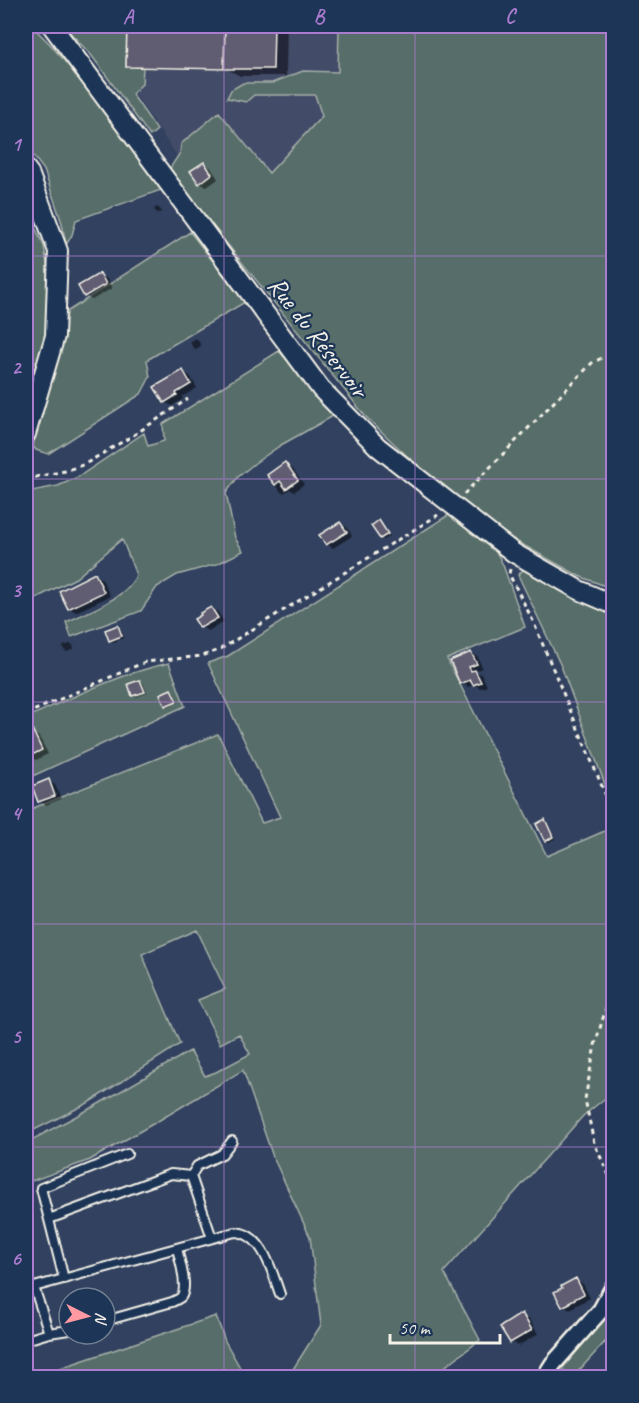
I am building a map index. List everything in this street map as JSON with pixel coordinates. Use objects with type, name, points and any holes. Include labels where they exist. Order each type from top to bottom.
[{"type":"street","name":"Rue du Réservoir","points":[[52,26],[321,389],[378,447],[514,553],[579,590],[614,604]]},
{"type":"street","points":[[26,169],[58,251],[55,336],[26,434]]},
{"type":"street","points":[[544,1377],[601,1310],[614,1286]]},
{"type":"lane","points":[[212,1238],[191,1176],[197,1166],[222,1154],[232,1141]]},
{"type":"lane","points":[[64,1279],[41,1188],[127,1154]]},
{"type":"lane","points":[[49,1219],[171,1174],[191,1176]]},
{"type":"lane","points":[[26,1284],[34,1287],[212,1238],[244,1232],[252,1237],[261,1248],[280,1294]]},
{"type":"lane","points":[[117,1318],[180,1298],[184,1290],[184,1283],[177,1248]]},
{"type":"lane","points":[[34,1287],[49,1333]]},
{"type":"lane","points":[[26,1340],[57,1332]]},
{"type":"path","points":[[26,714],[145,662],[202,656],[219,650],[453,506],[593,362],[614,353]]},
{"type":"path","points":[[26,478],[65,471],[85,464],[188,399]]},
{"type":"path","points":[[514,553],[509,574],[532,621],[614,815]]},
{"type":"path","points":[[614,981],[595,1045],[585,1099],[594,1143],[614,1186]]},
{"type":"shaded area","points":[[88,26],[362,26],[361,75],[223,223]]},
{"type":"green space","points":[[26,26],[36,30],[78,77],[161,190],[76,220],[72,235],[66,245],[62,223],[44,170],[26,146]]},
{"type":"green space","points":[[64,26],[127,26],[126,67],[143,67],[142,84],[132,94],[157,130],[150,136],[92,56]]},
{"type":"green space","points":[[339,26],[613,26],[613,589],[579,576],[505,535],[422,470],[366,417],[216,230],[212,233],[176,183],[170,168],[180,153],[181,144],[219,112],[269,173],[322,116],[315,95],[254,95],[246,102],[227,98],[231,90],[243,83],[272,83],[303,71],[338,72]]},
{"type":"green space","points":[[26,209],[44,246],[50,283],[51,324],[26,416]]},
{"type":"green space","points":[[190,232],[245,302],[147,360],[150,377],[141,394],[48,454],[36,450],[33,446],[46,387],[68,311]]},
{"type":"green space","points":[[279,351],[335,415],[281,445],[255,463],[238,477],[226,493],[235,538],[243,551],[217,564],[177,575],[157,587],[141,611],[71,637],[66,622],[116,597],[132,583],[136,575],[122,539],[76,578],[26,603],[26,492],[58,486],[78,477],[144,433],[148,446],[164,441],[163,424]]},
{"type":"green space","points":[[450,514],[496,551],[525,627],[447,659],[547,856],[614,827],[613,1092],[583,1116],[444,1272],[480,1340],[431,1377],[288,1377],[321,1325],[310,1237],[273,1157],[243,1070],[90,1160],[26,1183],[26,1143],[190,1051],[205,1076],[250,1054],[239,1034],[220,1044],[198,1000],[225,989],[197,930],[142,954],[180,1044],[88,1103],[26,1134],[26,811],[218,734],[262,823],[280,817],[208,663],[228,656]]},
{"type":"green space","points":[[525,568],[613,612],[613,806],[561,666],[518,575]]},
{"type":"green space","points":[[169,663],[185,706],[26,779],[26,718],[114,680]]},
{"type":"green space","points":[[613,1301],[613,1352],[605,1342],[571,1377],[562,1369],[607,1315]]},
{"type":"green space","points":[[216,1316],[225,1341],[242,1371],[256,1377],[33,1377]]},
{"type":"building","points":[[127,26],[225,26],[224,69],[126,67]]},
{"type":"building","points":[[225,26],[274,26],[273,69],[224,69]]},
{"type":"building","points":[[204,162],[212,174],[199,184],[190,171]]},
{"type":"building","points":[[100,273],[106,284],[84,297],[78,286]]},
{"type":"building","points":[[183,370],[191,384],[164,403],[154,387]]},
{"type":"building","points":[[285,462],[298,480],[286,489],[280,481],[275,485],[267,475]]},
{"type":"building","points":[[379,520],[388,534],[380,539],[371,526]]},
{"type":"building","points":[[340,522],[347,532],[326,545],[319,535]]},
{"type":"building","points":[[95,573],[104,592],[68,609],[59,591]]},
{"type":"building","points":[[211,607],[218,618],[200,628],[194,619]]},
{"type":"building","points":[[118,625],[122,636],[109,641],[105,630]]},
{"type":"building","points":[[471,652],[477,664],[469,667],[471,671],[475,670],[481,682],[473,685],[470,680],[460,684],[450,661]]},
{"type":"building","points":[[140,680],[145,692],[132,696],[128,684]]},
{"type":"building","points":[[171,689],[177,701],[165,706],[160,694]]},
{"type":"building","points":[[33,731],[42,750],[28,757],[26,735]]},
{"type":"building","points":[[49,779],[55,796],[38,802],[32,786]]},
{"type":"building","points":[[545,819],[553,837],[545,842],[536,824]]},
{"type":"building","points":[[576,1278],[584,1294],[562,1307],[554,1292]]},
{"type":"building","points":[[522,1313],[532,1330],[510,1343],[500,1327]]}]
